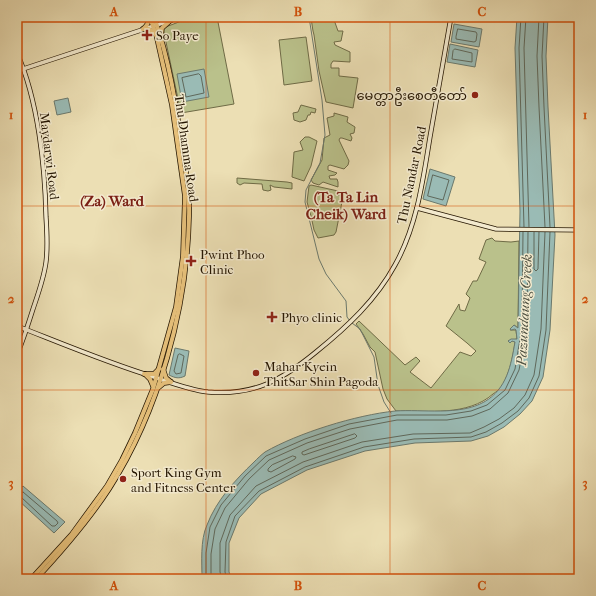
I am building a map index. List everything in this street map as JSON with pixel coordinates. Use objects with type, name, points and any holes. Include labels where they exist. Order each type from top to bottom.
[{"type":"main road","name":"Thu Dhamma Road","points":[[150,17],[155,25]]},
{"type":"main road","points":[[143,29],[147,26],[150,17]]},
{"type":"main road","name":"Thu Dhamma Road","points":[[36,579],[75,536],[108,487],[144,416],[155,389],[174,330],[186,257],[189,195],[177,107],[158,38],[155,17]]},
{"type":"main road","points":[[155,17],[160,20],[171,20]]},
{"type":"main road","points":[[17,71],[181,17]]},
{"type":"main road","name":"Thu Nandar Road","points":[[26,330],[158,379],[191,389],[209,392],[253,389],[270,383],[298,367],[350,324],[382,285],[395,265],[408,238],[417,208],[451,17]]},
{"type":"main road","points":[[143,29],[149,29],[158,38],[162,28],[171,20]]},
{"type":"main road","name":"Maydarwi Road","points":[[17,53],[24,69],[38,130],[45,187],[47,244],[45,269],[17,355]]},
{"type":"main road","points":[[417,208],[488,227],[502,229],[579,230]]},
{"type":"main road","points":[[17,326],[26,330]]},
{"type":"main road","points":[[144,374],[154,374],[162,367],[166,378],[171,382]]},
{"type":"main road","points":[[144,374],[150,379],[155,389],[164,383],[171,382]]},
{"type":"main road","name":"Thu Dhamma Road","points":[[31,579],[72,534],[108,487]]},
{"type":"green space","points":[[192,17],[217,17],[234,104],[181,113],[163,28]]},
{"type":"green space","points":[[333,17],[338,31],[343,31],[341,41],[334,42],[335,45],[350,52],[350,62],[333,61],[331,68],[339,68],[339,76],[358,78],[353,108],[326,102],[319,71],[311,18]]},
{"type":"green space","points":[[306,37],[312,81],[284,85],[279,40]]},
{"type":"green space","points":[[301,105],[316,109],[315,113],[311,112],[306,120],[300,122],[294,120],[293,113],[298,112]]},
{"type":"green space","points":[[334,113],[348,117],[347,122],[355,127],[354,133],[350,134],[352,138],[351,141],[342,138],[339,140],[349,161],[348,165],[344,169],[330,165],[328,166],[328,170],[337,173],[329,176],[330,179],[337,179],[338,187],[323,182],[319,185],[313,183],[311,180],[322,160],[324,138],[330,135],[327,118],[334,116]]},
{"type":"green space","points":[[305,137],[309,137],[317,141],[311,166],[304,181],[292,177],[294,152],[303,150],[300,142]]},
{"type":"green space","points":[[237,178],[292,183],[292,189],[274,187],[270,185],[271,190],[263,190],[262,184],[244,183],[240,185],[237,183]]},
{"type":"green space","points":[[311,185],[338,191],[338,195],[343,197],[336,232],[334,235],[318,238],[314,230],[307,202],[309,186]]},
{"type":"green space","points":[[492,238],[495,241],[519,241],[518,328],[514,325],[510,330],[516,330],[517,339],[508,341],[515,342],[511,364],[502,386],[483,401],[460,409],[447,411],[396,411],[387,399],[383,389],[375,352],[370,347],[356,324],[359,321],[405,365],[416,357],[420,361],[410,372],[431,388],[460,352],[471,356],[476,351],[446,326],[459,304],[460,310],[465,311],[470,298],[466,294],[473,281],[477,281],[486,262],[479,259],[486,240]]},
{"type":"water","name":"Pazundaung Creek","points":[[517,17],[548,17],[546,56],[555,235],[550,330],[543,377],[532,401],[520,414],[504,427],[488,436],[471,441],[415,443],[365,451],[307,470],[261,494],[239,518],[229,543],[229,572],[232,579],[202,579],[203,538],[211,516],[221,499],[233,484],[265,452],[310,432],[363,416],[395,411],[441,411],[463,409],[474,406],[492,397],[507,376],[515,342],[512,341],[510,343],[508,341],[511,339],[517,339],[516,330],[510,329],[514,325],[518,328],[520,211],[515,48]]},
{"type":"water","points":[[454,24],[482,29],[479,47],[451,42]]},
{"type":"water","points":[[450,44],[478,50],[475,67],[447,62]]},
{"type":"water","points":[[204,69],[209,97],[182,102],[177,74]]},
{"type":"water","points":[[68,98],[71,112],[57,115],[54,101]]},
{"type":"water","points":[[430,169],[455,177],[446,206],[423,199]]},
{"type":"water","points":[[175,348],[189,351],[185,376],[181,378],[169,375]]},
{"type":"water","points":[[23,486],[65,522],[54,533],[17,499],[17,492]]},
{"type":"waterway","points":[[309,17],[322,100],[325,135],[320,163],[306,190],[305,202],[319,259],[326,274],[346,301],[347,317],[350,321]]},
{"type":"waterway","points":[[352,323],[360,329],[374,357],[378,385],[384,402],[391,413]]},
{"type":"place","name":"So Paye","points":[[147,35]]},
{"type":"place","name":"မေတ္တာဦးစေတီတော်","points":[[475,95]]},
{"type":"place","name":"Pwint Phoo Clinic","points":[[191,261]]},
{"type":"place","name":"Phyo clinic","points":[[272,317]]},
{"type":"place","name":"Mahar Kyein ThitSar Shin Pagoda","points":[[256,373]]},
{"type":"place","name":"Sport King Gym and Fitness Center","points":[[123,479]]},
{"type":"district","name":"(Za) Ward","points":[[112,201]]},
{"type":"district","name":"(Ta Ta Lin Cheik) Ward","points":[[346,206]]}]
